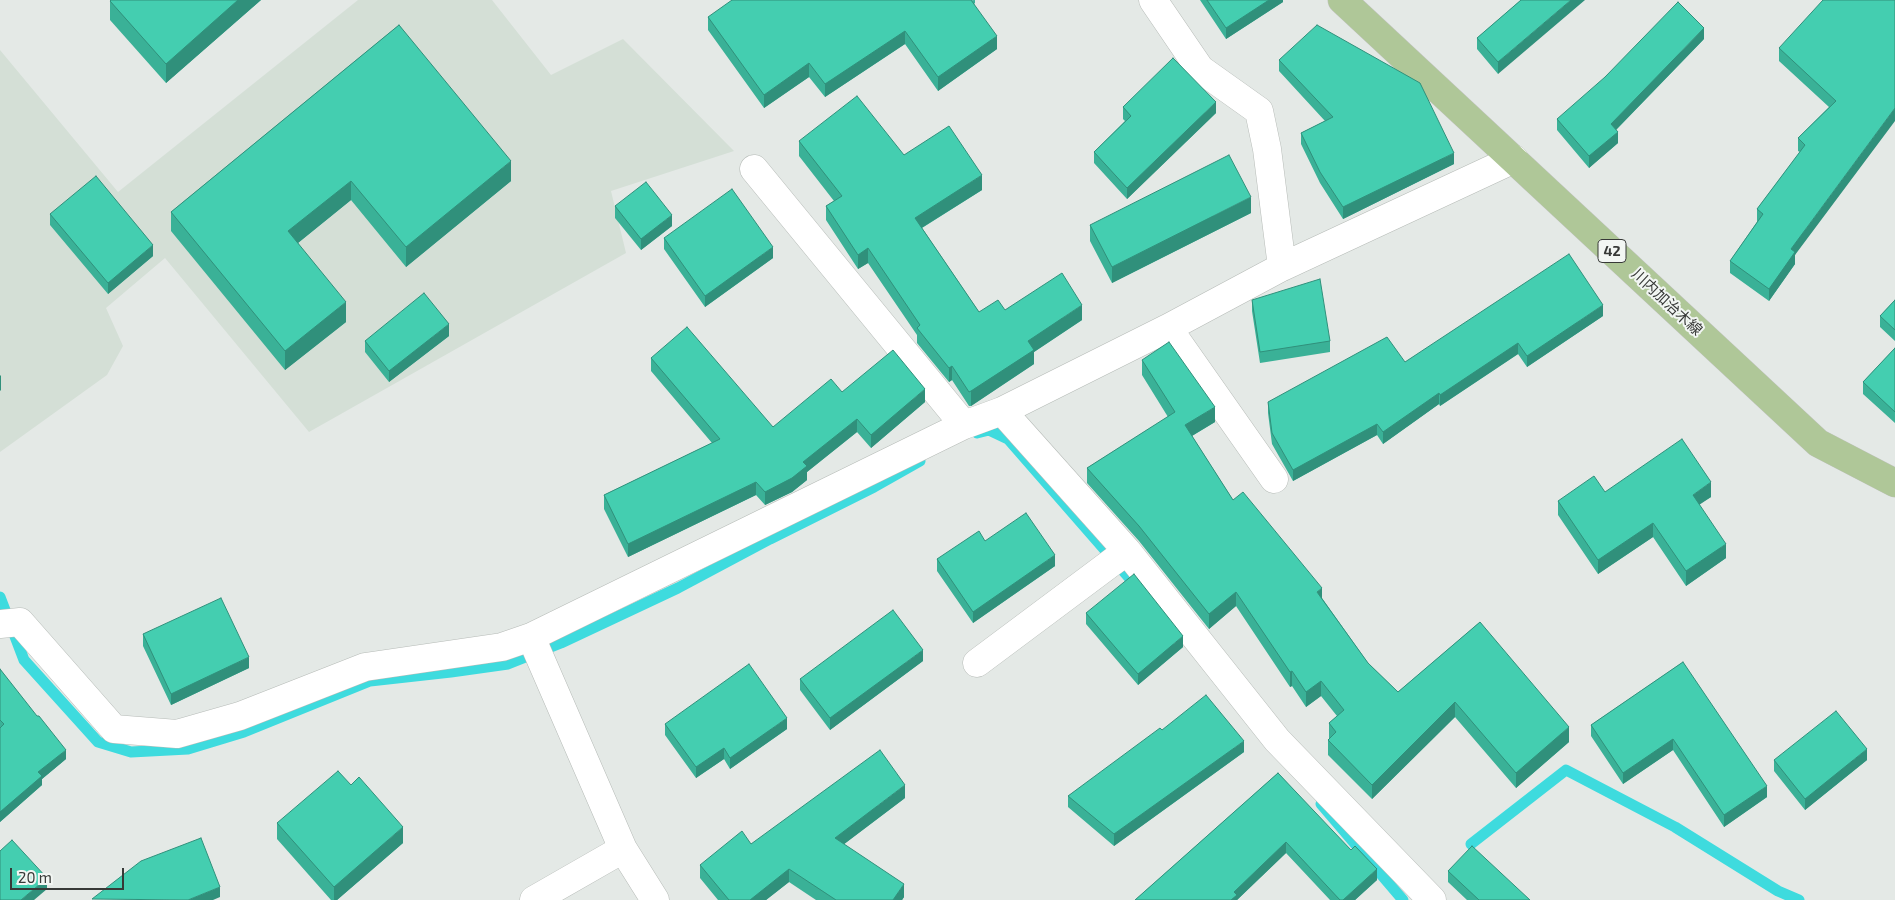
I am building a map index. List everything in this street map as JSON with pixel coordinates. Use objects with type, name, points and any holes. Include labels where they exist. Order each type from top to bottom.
[{"type":"main road","name":"川内加治木線","points":[[1342,0],[1818,442],[1895,483]]},
{"type":"street","points":[[1153,0],[1200,69],[1259,111],[1282,267]]},
{"type":"street","points":[[10,623],[114,729],[177,734],[240,716],[364,667],[502,647],[538,651],[964,425],[1002,411],[1168,328],[1282,267],[1514,159]]},
{"type":"street","points":[[754,168],[964,425]]},
{"type":"street","points":[[1168,328],[1274,480]]},
{"type":"street","points":[[1002,411],[1126,552],[1277,740],[1432,900]]},
{"type":"street","points":[[977,663],[1126,552]]},
{"type":"street","points":[[538,651],[623,849],[655,900]]},
{"type":"street","points":[[534,900],[623,849]]},
{"type":"shaded area","points":[[358,0],[492,0],[551,75],[623,39],[734,151],[611,191],[626,253],[309,432],[165,258],[106,308],[123,346],[107,375],[0,452],[0,50],[118,192]]},
{"type":"building","points":[[111,0],[238,0],[166,64]]},
{"type":"building","points":[[732,0],[971,0],[997,36],[938,77],[905,31],[825,84],[809,63],[764,95],[708,17]]},
{"type":"building","points":[[1207,0],[1269,0],[1226,28]]},
{"type":"building","points":[[1521,0],[1571,0],[1498,62],[1477,38]]},
{"type":"building","points":[[1823,0],[1895,0],[1895,108],[1791,249],[1795,252],[1769,289],[1730,261],[1763,214],[1757,209],[1805,145],[1798,138],[1836,101],[1779,48]]},
{"type":"building","points":[[1678,2],[1704,28],[1611,124],[1618,132],[1589,156],[1557,119],[1605,77]]},
{"type":"building","points":[[399,25],[511,161],[406,247],[351,181],[288,231],[346,302],[285,351],[171,212]]},
{"type":"building","points":[[1317,25],[1420,83],[1454,153],[1343,207],[1320,172],[1301,133],[1333,117],[1279,60]]},
{"type":"building","points":[[1173,58],[1216,102],[1127,188],[1094,152],[1131,116],[1123,107]]},
{"type":"building","points":[[857,96],[904,155],[949,126],[982,175],[915,218],[979,312],[998,300],[1005,310],[1062,273],[1082,305],[1028,341],[1034,350],[969,392],[952,366],[949,368],[917,328],[920,325],[868,248],[858,255],[826,206],[842,196],[799,141]]},
{"type":"building","points":[[1229,155],[1251,197],[1112,267],[1090,225]]},
{"type":"building","points":[[96,176],[153,245],[108,283],[50,214]]},
{"type":"building","points":[[646,182],[672,215],[641,239],[615,206]]},
{"type":"building","points":[[732,189],[773,247],[705,296],[664,238]]},
{"type":"building","points":[[1569,254],[1603,305],[1527,356],[1518,343],[1440,395],[1439,393],[1383,432],[1377,424],[1293,470],[1272,433],[1268,402],[1387,337],[1405,362]]},
{"type":"building","points":[[1320,279],[1330,341],[1260,352],[1252,300]]},
{"type":"building","points":[[424,293],[449,324],[389,371],[365,341]]},
{"type":"building","points":[[1895,300],[1895,330],[1880,316]]},
{"type":"building","points":[[687,327],[773,427],[831,379],[842,392],[893,350],[925,389],[871,435],[857,419],[803,462],[807,466],[792,478],[765,492],[756,482],[628,544],[604,495],[720,439],[651,358]]},
{"type":"building","points":[[1169,342],[1215,407],[1185,425],[1233,500],[1243,492],[1322,588],[1317,592],[1368,663],[1398,692],[1480,622],[1569,727],[1516,773],[1455,702],[1372,785],[1328,740],[1336,732],[1329,723],[1344,710],[1321,681],[1306,692],[1292,671],[1290,672],[1236,592],[1209,614],[1139,526],[1087,468],[1175,412],[1142,360]]},
{"type":"building","points":[[1895,348],[1895,412],[1863,382]]},
{"type":"building","points":[[1682,439],[1711,482],[1693,495],[1726,544],[1686,571],[1653,523],[1598,560],[1558,501],[1594,476],[1605,492]]},
{"type":"building","points":[[1026,513],[1055,555],[973,612],[937,559],[979,531],[985,541]]},
{"type":"building","points":[[1134,574],[1183,636],[1138,674],[1086,613]]},
{"type":"building","points":[[221,598],[249,657],[171,694],[143,634]]},
{"type":"building","points":[[893,610],[923,650],[830,718],[800,679]]},
{"type":"building","points":[[1683,662],[1767,786],[1724,815],[1673,739],[1623,773],[1591,725]]},
{"type":"building","points":[[749,664],[787,718],[730,758],[724,748],[696,767],[665,724]]},
{"type":"building","points":[[0,669],[66,750],[38,772],[42,776],[0,812],[0,728],[4,724],[0,720]]},
{"type":"building","points":[[1206,695],[1244,741],[1114,834],[1068,796],[1160,728],[1162,730]]},
{"type":"building","points":[[1836,711],[1867,749],[1805,799],[1774,760]]},
{"type":"building","points":[[880,750],[905,785],[835,838],[904,884],[893,900],[836,900],[789,869],[750,900],[729,900],[700,865],[742,831],[751,844]]},
{"type":"building","points":[[338,771],[351,785],[359,777],[403,827],[334,887],[277,823]]},
{"type":"building","points":[[1278,773],[1351,850],[1355,846],[1377,869],[1343,900],[1340,900],[1286,842],[1234,892],[1237,895],[1231,900],[1135,900]]},
{"type":"building","points":[[201,838],[220,887],[188,900],[92,899],[141,861]]},
{"type":"building","points":[[12,840],[47,878],[21,900],[0,900],[0,851]]},
{"type":"building","points":[[1472,846],[1530,900],[1479,900],[1448,871]]},
{"type":"waterway","points":[[977,433],[989,430],[1008,439],[1138,588]]},
{"type":"waterway","points":[[0,597],[24,660],[98,742],[131,752],[188,749],[244,732],[370,681],[508,664],[561,643],[678,588],[874,487],[920,461]]},
{"type":"waterway","points":[[1471,844],[1566,770],[1675,827],[1778,891],[1799,900]]},
{"type":"waterway","points":[[1321,804],[1403,900]]}]
